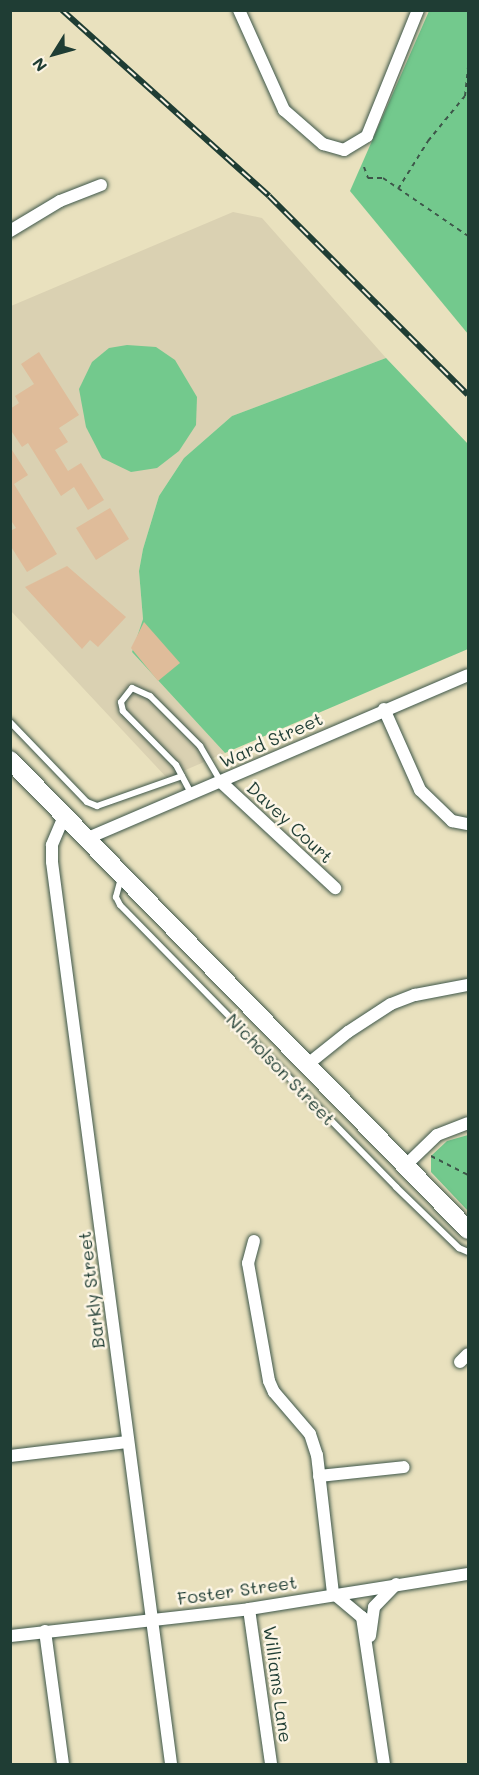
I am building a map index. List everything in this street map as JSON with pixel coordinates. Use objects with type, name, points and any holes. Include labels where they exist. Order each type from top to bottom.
[{"type":"street","points":[[239,10],[284,110],[328,148],[344,150],[367,136],[418,10]]},
{"type":"street","points":[[10,231],[60,201],[101,185]]},
{"type":"street","name":"Ward Street","points":[[88,838],[384,709],[468,675]]},
{"type":"street","points":[[384,709],[420,790],[452,821],[468,825]]},
{"type":"street","name":"Nicholson Street","points":[[10,760],[468,1230]]},
{"type":"street","name":"Davey Court","points":[[221,782],[335,888]]},
{"type":"street","name":"Barkly Street","points":[[65,814],[52,845],[52,862],[171,1764]]},
{"type":"street","points":[[308,1064],[348,1032],[391,1005],[415,995],[468,985]]},
{"type":"street","points":[[406,1165],[424,1146],[446,1130],[468,1123]]},
{"type":"street","points":[[255,1241],[248,1263],[269,1381],[274,1392],[310,1434],[319,1476],[333,1593],[362,1617],[369,1643],[384,1764]]},
{"type":"street","points":[[10,1456],[127,1442]]},
{"type":"street","points":[[319,1476],[404,1467]]},
{"type":"street","name":"Foster Street","points":[[10,1636],[249,1609],[333,1593],[468,1574]]},
{"type":"street","points":[[369,1643],[374,1607],[396,1584]]},
{"type":"street","name":"Williams Lane","points":[[249,1609],[271,1764]]},
{"type":"street","points":[[45,1631],[63,1764]]},
{"type":"lane","points":[[191,793],[176,765],[123,711],[126,691],[132,688],[150,696],[200,746],[221,782]]},
{"type":"lane","points":[[10,722],[87,802],[98,806],[182,776]]},
{"type":"lane","name":"Nicholson Street","points":[[122,873],[116,897],[120,905],[404,1195],[459,1248],[468,1252]]},
{"type":"path","points":[[398,189],[428,141],[465,96],[468,67]]},
{"type":"path","points":[[364,167],[368,178],[383,178],[468,236]]},
{"type":"path","points":[[424,1146],[431,1156],[468,1175]]},
{"type":"shaded area","points":[[233,212],[262,218],[386,358],[232,416],[184,458],[159,496],[143,549],[139,571],[143,619],[132,652],[225,753],[167,778],[11,611],[11,306]]},
{"type":"green space","points":[[429,11],[468,11],[468,334],[350,191]]},
{"type":"green space","points":[[127,345],[156,347],[175,360],[197,397],[196,425],[179,451],[157,468],[131,472],[102,458],[86,427],[79,389],[92,362],[109,348]]},
{"type":"green space","points":[[386,358],[468,444],[468,649],[225,753],[132,652],[143,619],[139,571],[143,549],[159,496],[184,458],[232,416]]},
{"type":"green space","points":[[468,1135],[468,1211],[431,1172],[431,1156],[447,1141]]},
{"type":"building","points":[[39,352],[79,415],[59,428],[68,442],[55,450],[68,471],[81,463],[104,500],[88,510],[74,487],[61,496],[28,443],[22,447],[10,429],[10,409],[19,403],[15,396],[34,384],[21,364]]},
{"type":"building","points":[[10,447],[28,475],[14,484],[57,554],[27,572],[10,545],[10,531],[16,528],[10,519]]},
{"type":"building","points":[[110,508],[129,539],[96,560],[76,528]]},
{"type":"building","points":[[67,566],[126,617],[98,647],[90,640],[82,649],[25,587]]},
{"type":"building","points":[[144,622],[180,663],[158,681],[131,648]]},
{"type":"railway","points":[[62,10],[269,196],[468,395]]}]
